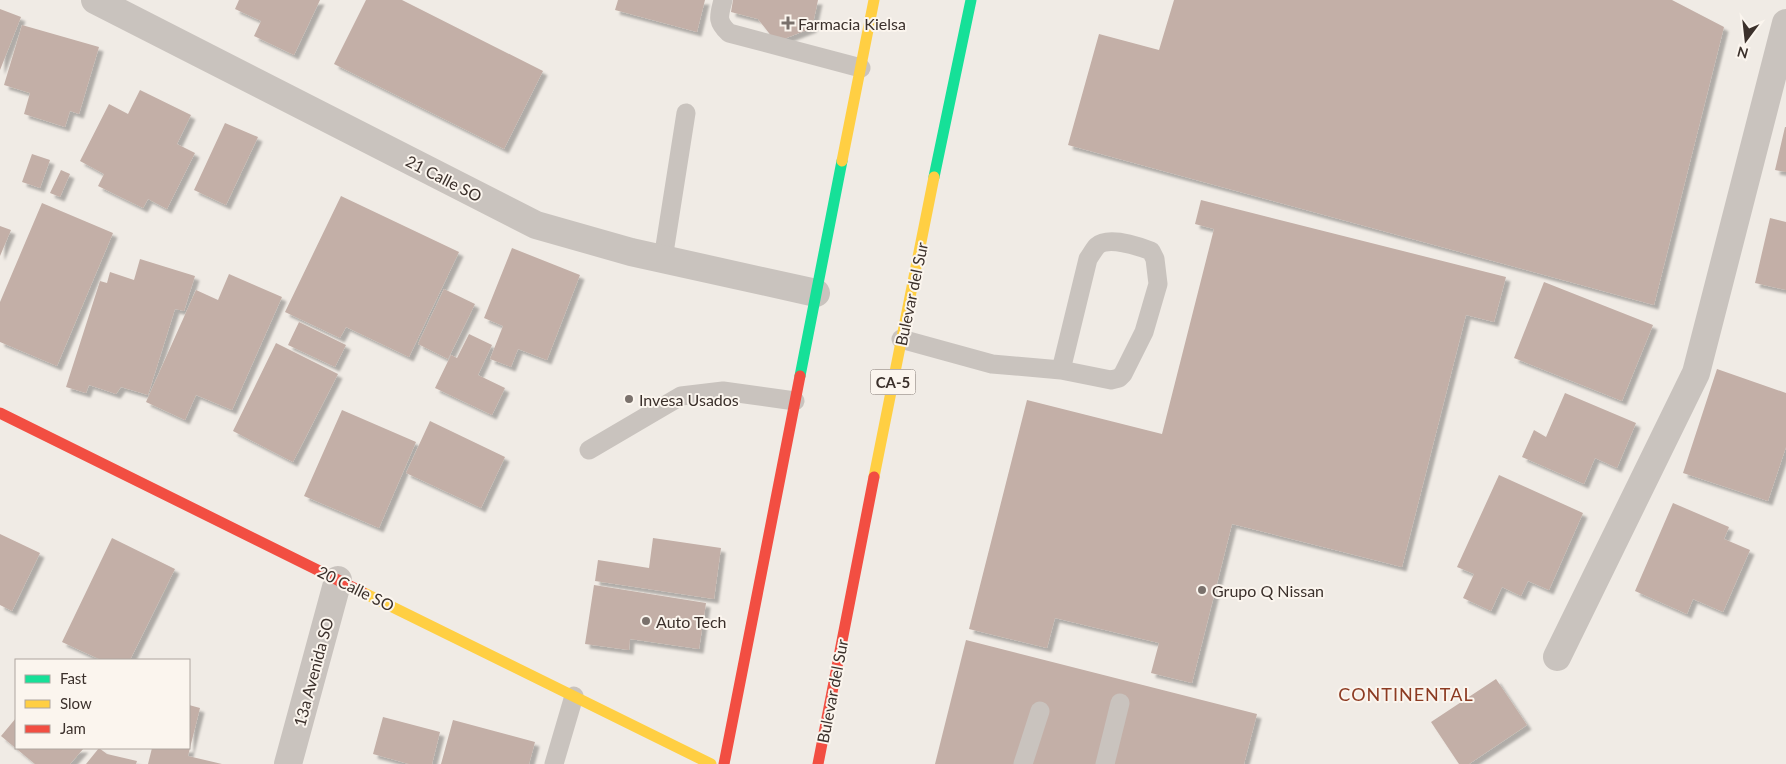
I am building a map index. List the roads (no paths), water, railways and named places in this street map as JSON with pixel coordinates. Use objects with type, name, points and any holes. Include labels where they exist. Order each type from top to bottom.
[{"type":"main road","points":[[724,764],[874,0]]},
{"type":"main road","name":"Bulevar del Sur","points":[[820,763],[902,340],[971,0]]},
{"type":"main road","name":"20 Calle SO","points":[[0,413],[711,764]]},
{"type":"street","name":"21 Calle SO","points":[[95,0],[536,226],[631,252],[816,293]]},
{"type":"street","points":[[1557,656],[1696,374],[1786,23]]},
{"type":"street","name":"13a Avenida SO","points":[[288,764],[338,580]]},
{"type":"lane","points":[[723,0],[719,17],[721,26],[729,33],[861,68]]},
{"type":"lane","points":[[663,259],[686,113]]},
{"type":"lane","points":[[902,340],[992,364],[1061,370],[1111,380],[1118,378],[1123,374],[1144,332],[1158,284],[1155,259],[1150,251],[1137,245],[1108,242],[1098,245],[1088,259],[1061,370]]},
{"type":"lane","points":[[589,450],[681,396],[723,392],[795,401]]},
{"type":"lane","points":[[554,764],[574,696]]},
{"type":"lane","points":[[1106,764],[1120,703]]},
{"type":"lane","points":[[1023,764],[1040,711]]},
{"type":"place","name":"Farmacia Kielsa","points":[[788,23]]},
{"type":"place","name":"Invesa Usados","points":[[629,399]]},
{"type":"place","name":"Grupo Q Nissan","points":[[1202,590]]},
{"type":"place","name":"Auto Tech","points":[[646,621]]},
{"type":"district","name":"CONTINENTAL","points":[[1406,694]]}]
